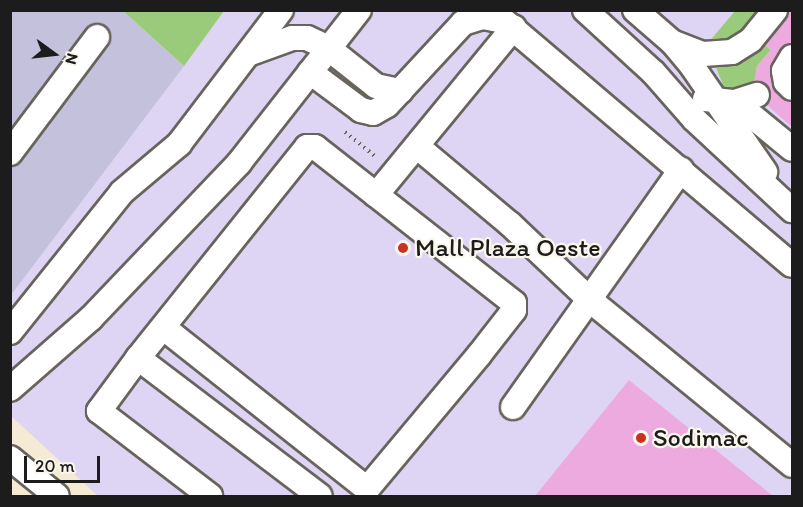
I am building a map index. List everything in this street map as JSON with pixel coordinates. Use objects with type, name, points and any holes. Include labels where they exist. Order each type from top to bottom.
[{"type":"street","points":[[10,332],[103,214],[140,175],[179,144],[281,10]]},
{"type":"street","points":[[10,389],[91,318],[239,163],[359,10]]},
{"type":"street","points":[[635,10],[792,149]]},
{"type":"street","points":[[673,43],[703,54],[732,52],[751,40],[775,10]]},
{"type":"street","points":[[585,11],[652,72],[694,119],[790,208]]},
{"type":"street","points":[[310,72],[367,112],[380,111],[463,23],[483,17],[514,27],[792,265]]},
{"type":"street","points":[[382,199],[419,154],[514,27]]},
{"type":"street","points":[[10,153],[97,37]]},
{"type":"street","points":[[248,54],[292,38],[307,38],[328,48],[376,86],[400,91]]},
{"type":"street","points":[[792,57],[784,76],[792,88]]},
{"type":"street","points":[[652,72],[688,94],[736,100]]},
{"type":"street","points":[[736,100],[790,208]]},
{"type":"street","points":[[164,328],[368,489],[479,355],[514,307],[315,147],[307,147],[138,358],[99,411],[210,496]]},
{"type":"street","points":[[419,154],[510,224],[591,301],[792,465]]},
{"type":"street","points":[[513,407],[591,301],[681,170]]},
{"type":"street","points":[[138,358],[320,496]]},
{"type":"street","points":[[10,458],[57,496]]},
{"type":"path","points":[[340,127],[377,158],[419,154]]},
{"type":"shaded area","points":[[11,11],[123,11],[184,66],[11,295]]},
{"type":"shaded area","name":"Mall Plaza Oeste","points":[[224,11],[792,11],[792,496],[98,496],[11,416],[10,295]]},
{"type":"green space","points":[[123,11],[224,11],[184,66]]},
{"type":"green space","points":[[735,11],[768,11],[743,39],[708,43]]},
{"type":"green space","points":[[760,41],[771,50],[757,66],[754,88],[725,90],[715,65]]},
{"type":"building","points":[[789,10],[792,10],[792,43],[780,50],[770,74],[776,92],[792,102],[792,127],[767,105],[771,97],[767,85],[754,81],[757,66],[771,50],[765,45]]},
{"type":"building","name":"Sodimac","points":[[629,380],[773,496],[535,496]]},
{"type":"place","name":"Mall Plaza Oeste","points":[[403,248]]},
{"type":"place","name":"Sodimac","points":[[641,438]]}]
